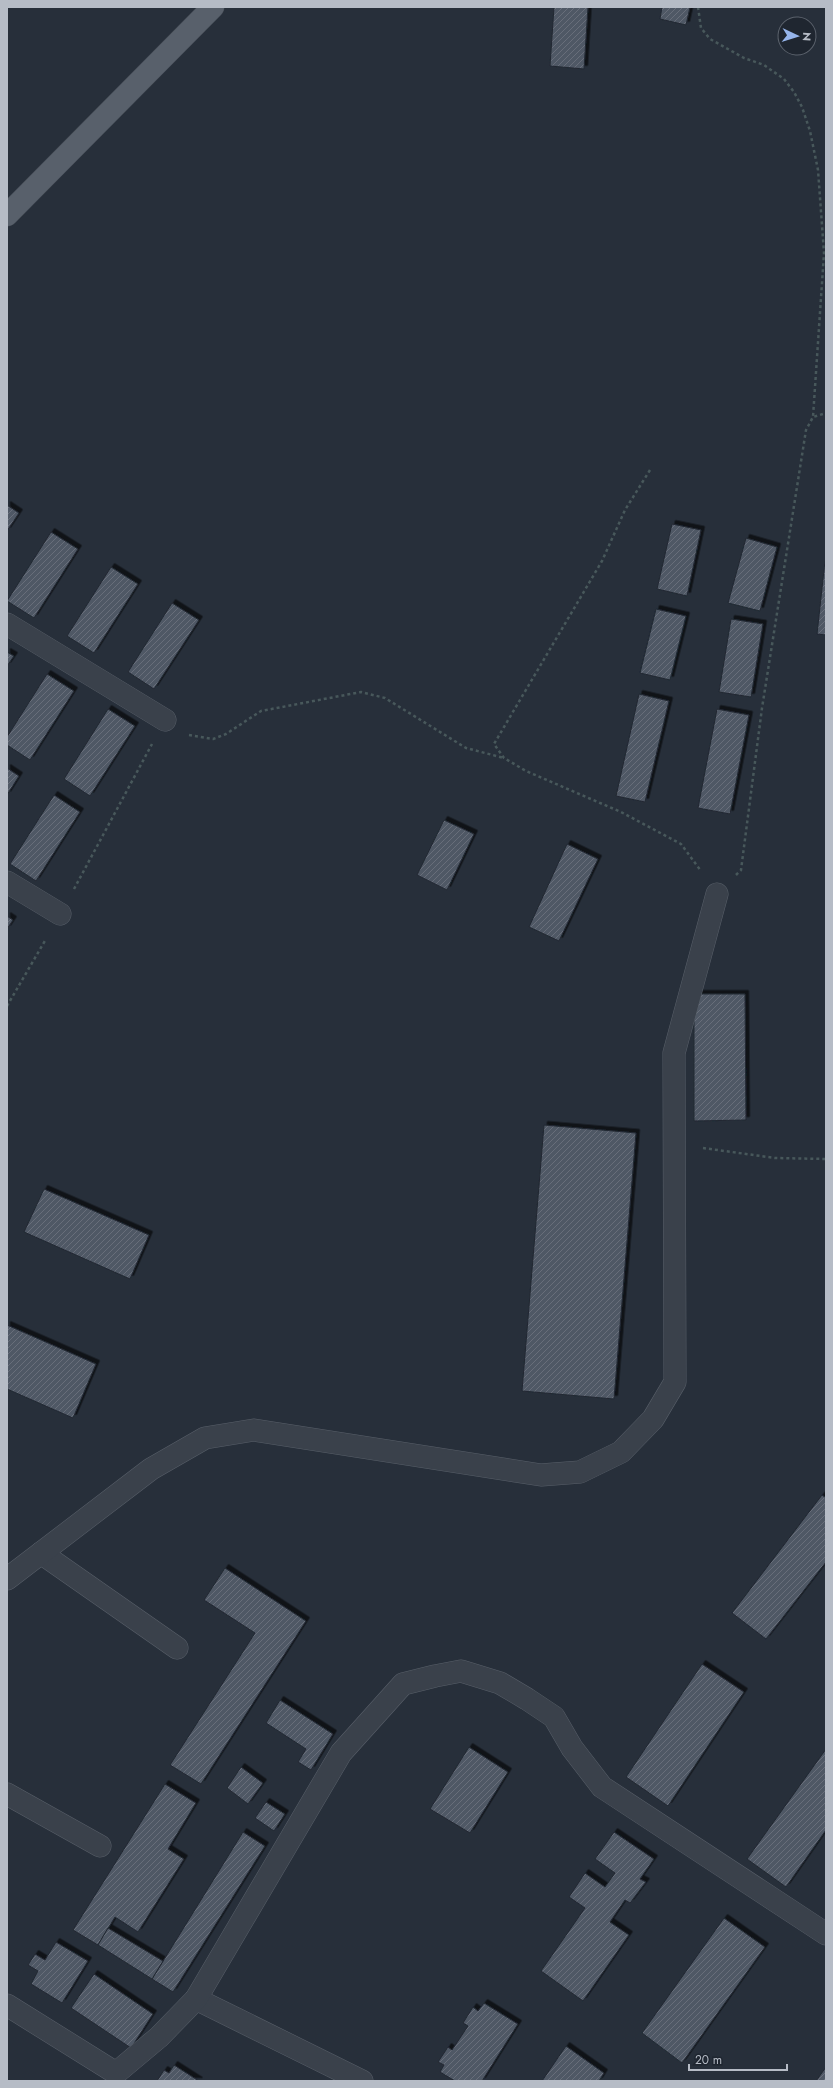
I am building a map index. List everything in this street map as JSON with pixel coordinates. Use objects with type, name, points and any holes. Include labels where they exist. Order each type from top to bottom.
[{"type":"main road","points":[[7,215],[213,7]]},
{"type":"street","points":[[7,624],[164,720]]},
{"type":"street","points":[[7,882],[60,914]]},
{"type":"street","points":[[7,1579],[151,1470],[205,1438],[254,1430],[541,1475],[580,1472],[621,1452],[653,1419],[675,1382],[674,1053],[717,894]]},
{"type":"street","points":[[41,1553],[177,1648]]},
{"type":"street","points":[[7,2005],[116,2073],[159,2037],[196,1999],[341,1753],[403,1684],[461,1671],[500,1683],[554,1717],[572,1748],[602,1788],[826,1934]]},
{"type":"street","points":[[7,1794],[100,1846]]},
{"type":"street","points":[[196,1999],[362,2081]]},
{"type":"path","points":[[7,1006],[60,914],[164,720],[182,733],[194,738],[213,739],[226,734],[261,711],[361,692],[385,698],[466,748],[504,758],[526,771],[621,812],[681,844],[717,894],[741,870],[762,708],[793,508],[806,430],[813,417],[824,253],[818,170],[810,132],[802,107],[794,92],[784,79],[764,65],[744,58],[710,39],[701,28],[698,7]]},
{"type":"path","points":[[813,417],[826,413]]},
{"type":"path","points":[[504,758],[494,744],[602,562],[625,510],[650,470]]},
{"type":"path","points":[[674,1146],[730,1151],[774,1158],[826,1159]]},
{"type":"building","points":[[554,7],[588,7],[584,69],[550,66]]},
{"type":"building","points":[[662,7],[690,7],[686,25],[660,19]]},
{"type":"building","points":[[7,505],[19,513],[7,531]]},
{"type":"building","points":[[672,524],[701,530],[687,596],[657,589]]},
{"type":"building","points":[[51,532],[78,549],[34,618],[7,601]]},
{"type":"building","points":[[746,538],[777,547],[760,611],[728,603]]},
{"type":"building","points":[[826,561],[826,635],[817,634]]},
{"type":"building","points":[[111,567],[138,584],[94,653],[67,636]]},
{"type":"building","points":[[172,603],[199,620],[154,689],[128,672]]},
{"type":"building","points":[[656,609],[686,616],[670,680],[640,673]]},
{"type":"building","points":[[731,619],[763,624],[751,697],[719,692]]},
{"type":"building","points":[[7,652],[14,656],[7,666]]},
{"type":"building","points":[[47,674],[74,691],[30,760],[7,745],[7,737]]},
{"type":"building","points":[[639,694],[669,701],[645,802],[616,796]]},
{"type":"building","points":[[108,709],[135,726],[90,796],[64,779]]},
{"type":"building","points":[[717,709],[749,715],[730,814],[698,808]]},
{"type":"building","points":[[7,768],[19,776],[7,795]]},
{"type":"building","points":[[54,795],[80,812],[36,881],[10,864]]},
{"type":"building","points":[[444,820],[474,834],[447,890],[417,875]]},
{"type":"building","points":[[567,844],[598,859],[559,941],[529,927]]},
{"type":"building","points":[[7,916],[13,920],[7,929]]},
{"type":"building","points":[[694,994],[745,994],[746,1120],[694,1121]]},
{"type":"building","points":[[544,1125],[636,1133],[614,1399],[522,1391]]},
{"type":"building","points":[[44,1189],[149,1235],[130,1279],[24,1232]]},
{"type":"building","points":[[7,1325],[96,1364],[73,1418],[7,1389]]},
{"type":"building","points":[[822,1495],[826,1498],[826,1562],[766,1639],[732,1613]]},
{"type":"building","points":[[225,1568],[306,1621],[201,1784],[170,1765],[255,1633],[204,1600]]},
{"type":"building","points":[[702,1664],[744,1692],[668,1806],[626,1777]]},
{"type":"building","points":[[280,1700],[333,1734],[311,1770],[298,1762],[306,1749],[266,1723]]},
{"type":"building","points":[[469,1747],[508,1772],[470,1833],[430,1809]]},
{"type":"building","points":[[826,1749],[826,1830],[786,1887],[747,1859]]},
{"type":"building","points":[[241,1767],[263,1783],[248,1804],[227,1788]]},
{"type":"building","points":[[165,1784],[196,1803],[168,1849],[184,1859],[138,1932],[115,1917],[98,1945],[73,1930]]},
{"type":"building","points":[[266,1802],[285,1814],[274,1831],[255,1818]]},
{"type":"building","points":[[243,1832],[265,1846],[173,1992],[152,1979]]},
{"type":"building","points":[[614,1832],[654,1859],[640,1879],[646,1882],[630,1903],[625,1900],[610,1922],[629,1935],[583,2001],[541,1971],[585,1908],[569,1897],[585,1873],[605,1887],[615,1873],[595,1859]]},
{"type":"building","points":[[724,1918],[765,1947],[682,2063],[642,2033]]},
{"type":"building","points":[[108,1928],[163,1961],[152,1979],[98,1945]]},
{"type":"building","points":[[56,1942],[88,1961],[62,2003],[31,1984],[38,1971],[28,1965],[35,1954],[45,1960]]},
{"type":"building","points":[[94,1974],[153,2014],[131,2048],[71,2008]]},
{"type":"building","points":[[484,2003],[518,2024],[482,2081],[455,2081],[440,2072],[444,2065],[438,2062],[448,2047],[452,2050],[468,2026],[463,2023],[473,2007],[478,2011]]},
{"type":"building","points":[[566,2046],[604,2073],[599,2081],[542,2081]]},
{"type":"building","points":[[174,2065],[199,2081],[157,2081],[164,2070],[169,2073]]},
{"type":"building","points":[[826,2067],[826,2081],[816,2081]]}]
